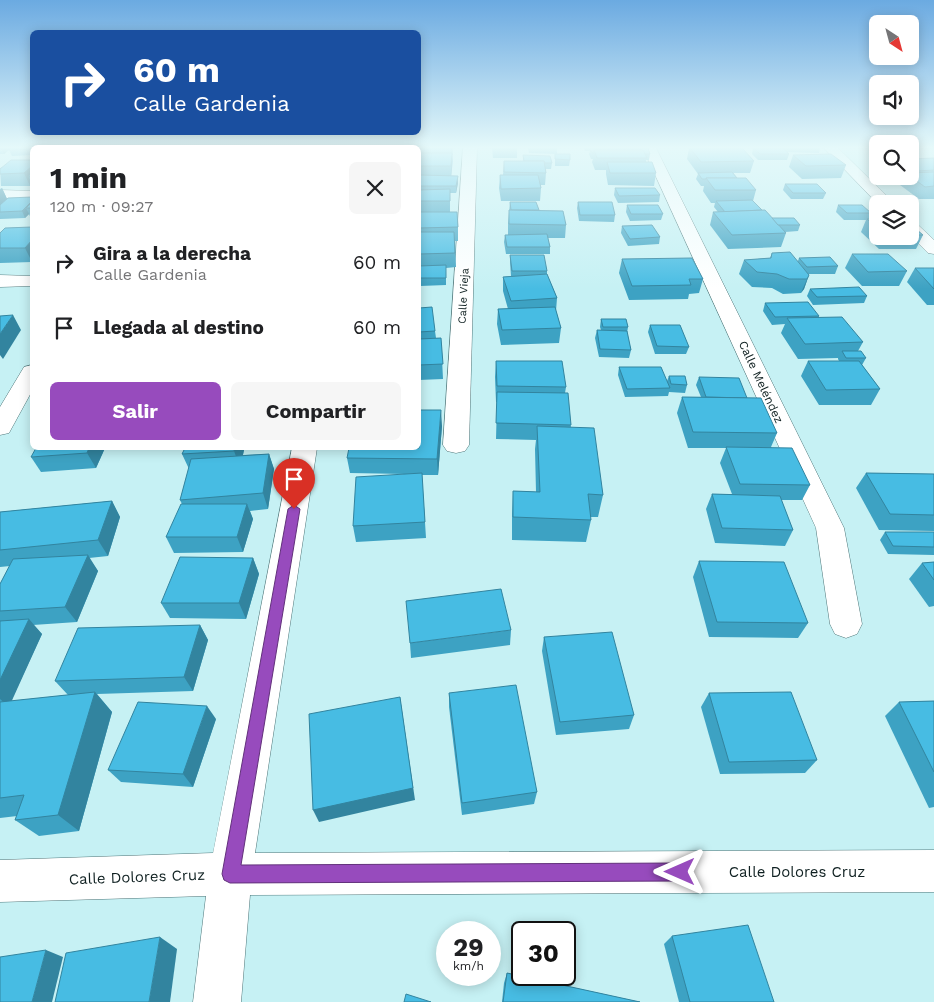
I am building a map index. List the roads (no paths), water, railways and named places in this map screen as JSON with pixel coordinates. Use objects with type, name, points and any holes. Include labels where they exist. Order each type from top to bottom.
[{"type":"street","points":[[0,195],[30,195]]},
{"type":"street","name":"Calle Vieja","points":[[456,445],[468,195]]},
{"type":"street","name":"Calle Meléndez","points":[[671,195],[830,528],[846,624]]},
{"type":"street","points":[[919,235],[934,249]]},
{"type":"street","points":[[0,281],[30,281]]},
{"type":"street","points":[[0,427],[30,375]]},
{"type":"street","points":[[218,1002],[230,874],[304,450]]},
{"type":"street","name":"Calle Dolores Cruz","points":[[0,880],[230,874],[934,871]]}]
